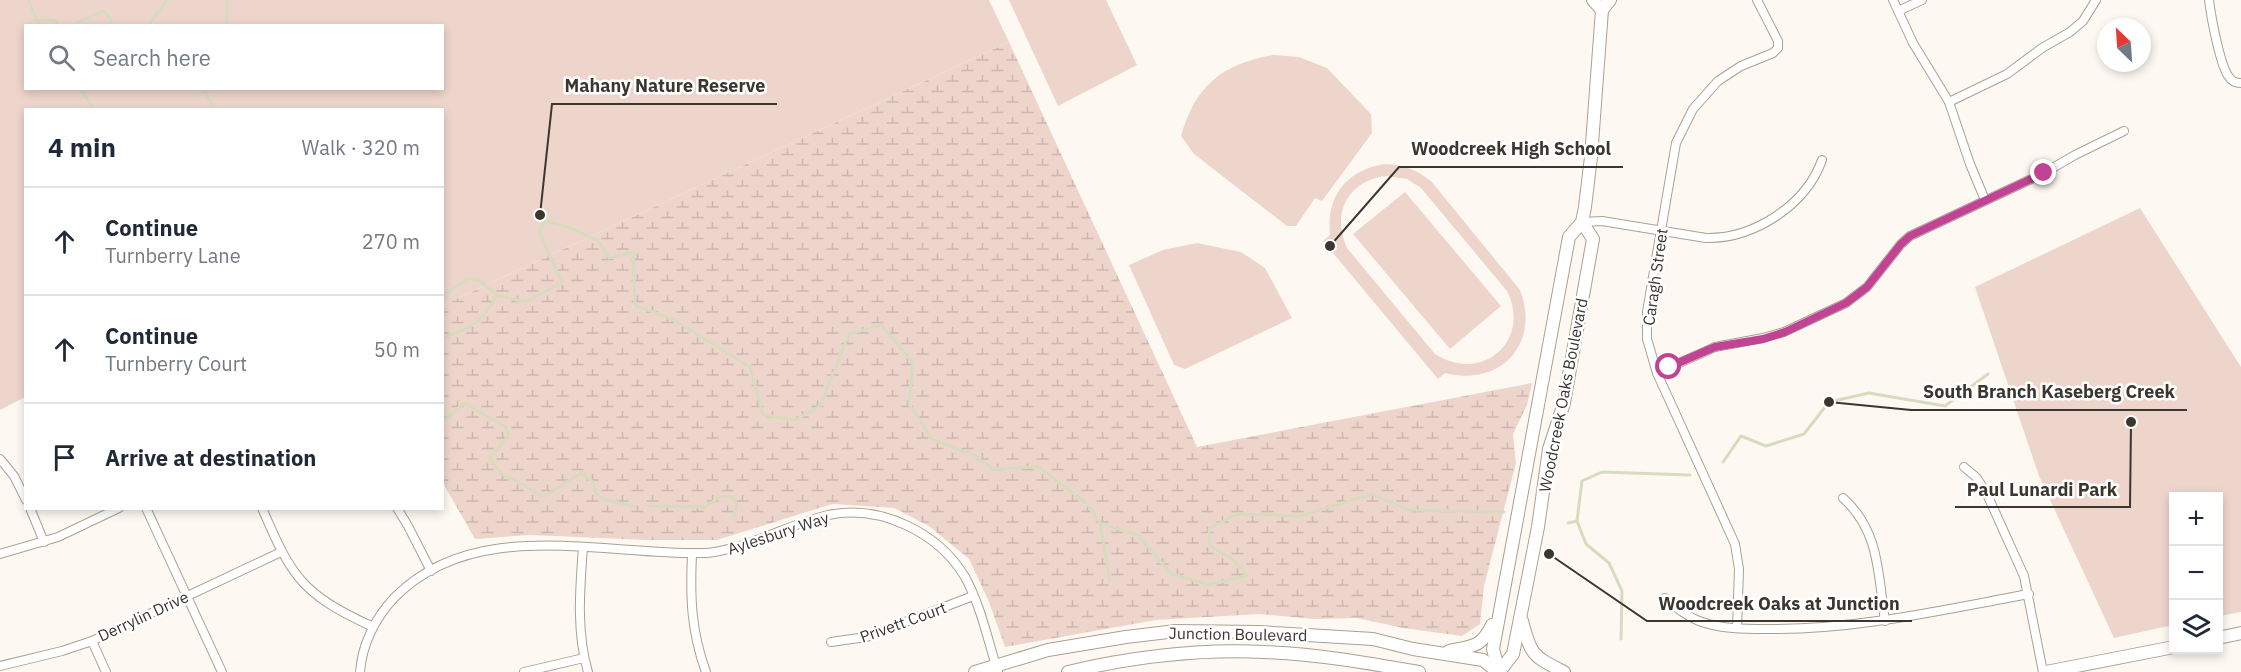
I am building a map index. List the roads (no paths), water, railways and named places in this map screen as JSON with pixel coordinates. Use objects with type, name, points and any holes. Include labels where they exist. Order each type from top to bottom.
[{"type":"main road","name":"Woodcreek Oaks Boulevard","points":[[1499,672],[1493,650],[1499,611],[1569,237],[1582,222],[1606,5],[1593,0]]},
{"type":"main road","name":"Woodcreek Oaks Boulevard","points":[[1499,672],[1513,654],[1538,527],[1548,449],[1564,403],[1593,239],[1582,222]]},
{"type":"main road","points":[[1444,652],[1473,646],[1486,638],[1499,611]]},
{"type":"main road","points":[[1521,615],[1531,651],[1537,658],[1564,672]]},
{"type":"main road","name":"Junction Boulevard","points":[[975,672],[1077,645],[1176,631],[1258,632],[1373,639],[1413,649],[1444,652],[1483,660],[1499,672]]},
{"type":"main road","points":[[2223,637],[2241,633]]},
{"type":"main road","points":[[2044,672],[2169,648]]},
{"type":"main road","name":"Junction Boulevard","points":[[1068,672],[1132,660],[1226,651],[1314,656],[1419,672]]},
{"type":"street","name":"Caragh Street","points":[[1737,628],[1739,569],[1735,543],[1657,373],[1650,350],[1646,321],[1676,143],[1693,109],[1718,81],[1741,66],[1773,53],[1778,48],[1778,41],[1757,0]]},
{"type":"street","points":[[1893,0],[1913,43],[1949,102],[1970,164],[1986,200]]},
{"type":"street","points":[[1898,11],[1922,0]]},
{"type":"street","points":[[1949,102],[2007,74],[2042,48],[2070,32],[2083,21],[2096,0]]},
{"type":"street","points":[[2209,0],[2215,34],[2227,74],[2234,82],[2241,83]]},
{"type":"street","points":[[1657,373],[1715,347],[1763,339],[1785,332],[1846,303],[1867,287],[1910,236],[2044,173],[2074,155],[2124,131]]},
{"type":"street","points":[[1582,222],[1602,221],[1719,238],[1738,234],[1773,217],[1794,201],[1814,179],[1822,160]]},
{"type":"street","points":[[0,459],[14,477],[24,496]]},
{"type":"street","points":[[1964,467],[1976,477],[1986,492],[2021,569],[2029,594],[2044,672]]},
{"type":"street","points":[[1843,498],[1863,520],[1872,540],[1885,621]]},
{"type":"street","points":[[31,510],[44,542]]},
{"type":"street","points":[[0,554],[44,542],[115,510]]},
{"type":"street","points":[[147,510],[222,672]]},
{"type":"street","points":[[263,510],[281,552],[295,575],[309,590],[337,609],[373,627]]},
{"type":"street","points":[[398,510],[430,571]]},
{"type":"street","name":"Aylesbury Way","points":[[360,672],[362,656],[373,627],[388,604],[400,592],[430,571],[460,558],[496,549],[533,545],[692,554],[727,550],[830,515],[846,513],[884,517],[900,522],[930,539],[958,567],[973,596],[997,668]]},
{"type":"street","points":[[583,547],[580,610],[584,658],[588,672]]},
{"type":"street","name":"Derrylin Drive","points":[[0,666],[92,641],[281,552]]},
{"type":"street","points":[[692,554],[693,627],[706,672]]},
{"type":"street","points":[[1665,598],[1682,612],[1699,621],[1737,628],[1803,628],[1885,621],[2029,594]]},
{"type":"street","name":"Privett Court","points":[[831,642],[866,638],[973,596]]},
{"type":"street","points":[[92,641],[106,672]]},
{"type":"street","points":[[524,672],[584,658]]},
{"type":"waterway","points":[[29,0],[36,20],[55,20],[57,24]]},
{"type":"waterway","points":[[149,24],[167,0]]},
{"type":"waterway","points":[[227,0],[227,24]]},
{"type":"waterway","points":[[74,24],[103,11],[111,19],[110,24]]},
{"type":"waterway","points":[[81,90],[93,108]]},
{"type":"waterway","points":[[204,90],[214,108]]},
{"type":"waterway","points":[[444,296],[468,278],[479,280],[497,295],[525,302],[562,283],[539,232],[545,221],[568,227],[599,241],[609,258],[633,252],[635,305],[674,320],[750,367],[763,415],[795,420],[820,406],[849,334],[882,325],[913,363],[909,404],[933,440],[974,455],[993,469],[1039,467],[1087,504],[1100,523],[1139,536],[1170,573],[1209,585],[1247,575],[1232,559],[1210,546],[1209,529],[1237,514],[1300,516],[1372,494],[1408,510],[1504,512]]},
{"type":"waterway","points":[[444,337],[475,323],[486,312],[497,295]]},
{"type":"waterway","points":[[1723,462],[1741,436],[1766,446],[1804,434],[1829,402],[1869,393],[1945,406],[1988,374]]},
{"type":"waterway","points":[[444,420],[464,403],[506,427],[508,436],[490,458],[505,476],[543,497],[581,473],[593,482],[596,494],[607,500],[632,506]]},
{"type":"waterway","points":[[1568,523],[1577,521],[1582,481],[1602,472],[1690,475]]},
{"type":"waterway","points":[[649,506],[705,507],[721,496],[732,497],[737,504],[734,516]]},
{"type":"waterway","points":[[1577,521],[1586,544],[1609,563],[1622,591],[1621,639]]},
{"type":"waterway","points":[[1100,523],[1110,581]]},
{"type":"place","name":"Mahany Nature Reserve","points":[[540,215]]},
{"type":"place","name":"Woodcreek High School","points":[[1330,246]]},
{"type":"place","name":"South Branch Kaseberg Creek","points":[[1829,402]]},
{"type":"place","name":"Paul Lunardi Park","points":[[2131,422]]},
{"type":"place","name":"Woodcreek Oaks at Junction","points":[[1549,554]]}]
